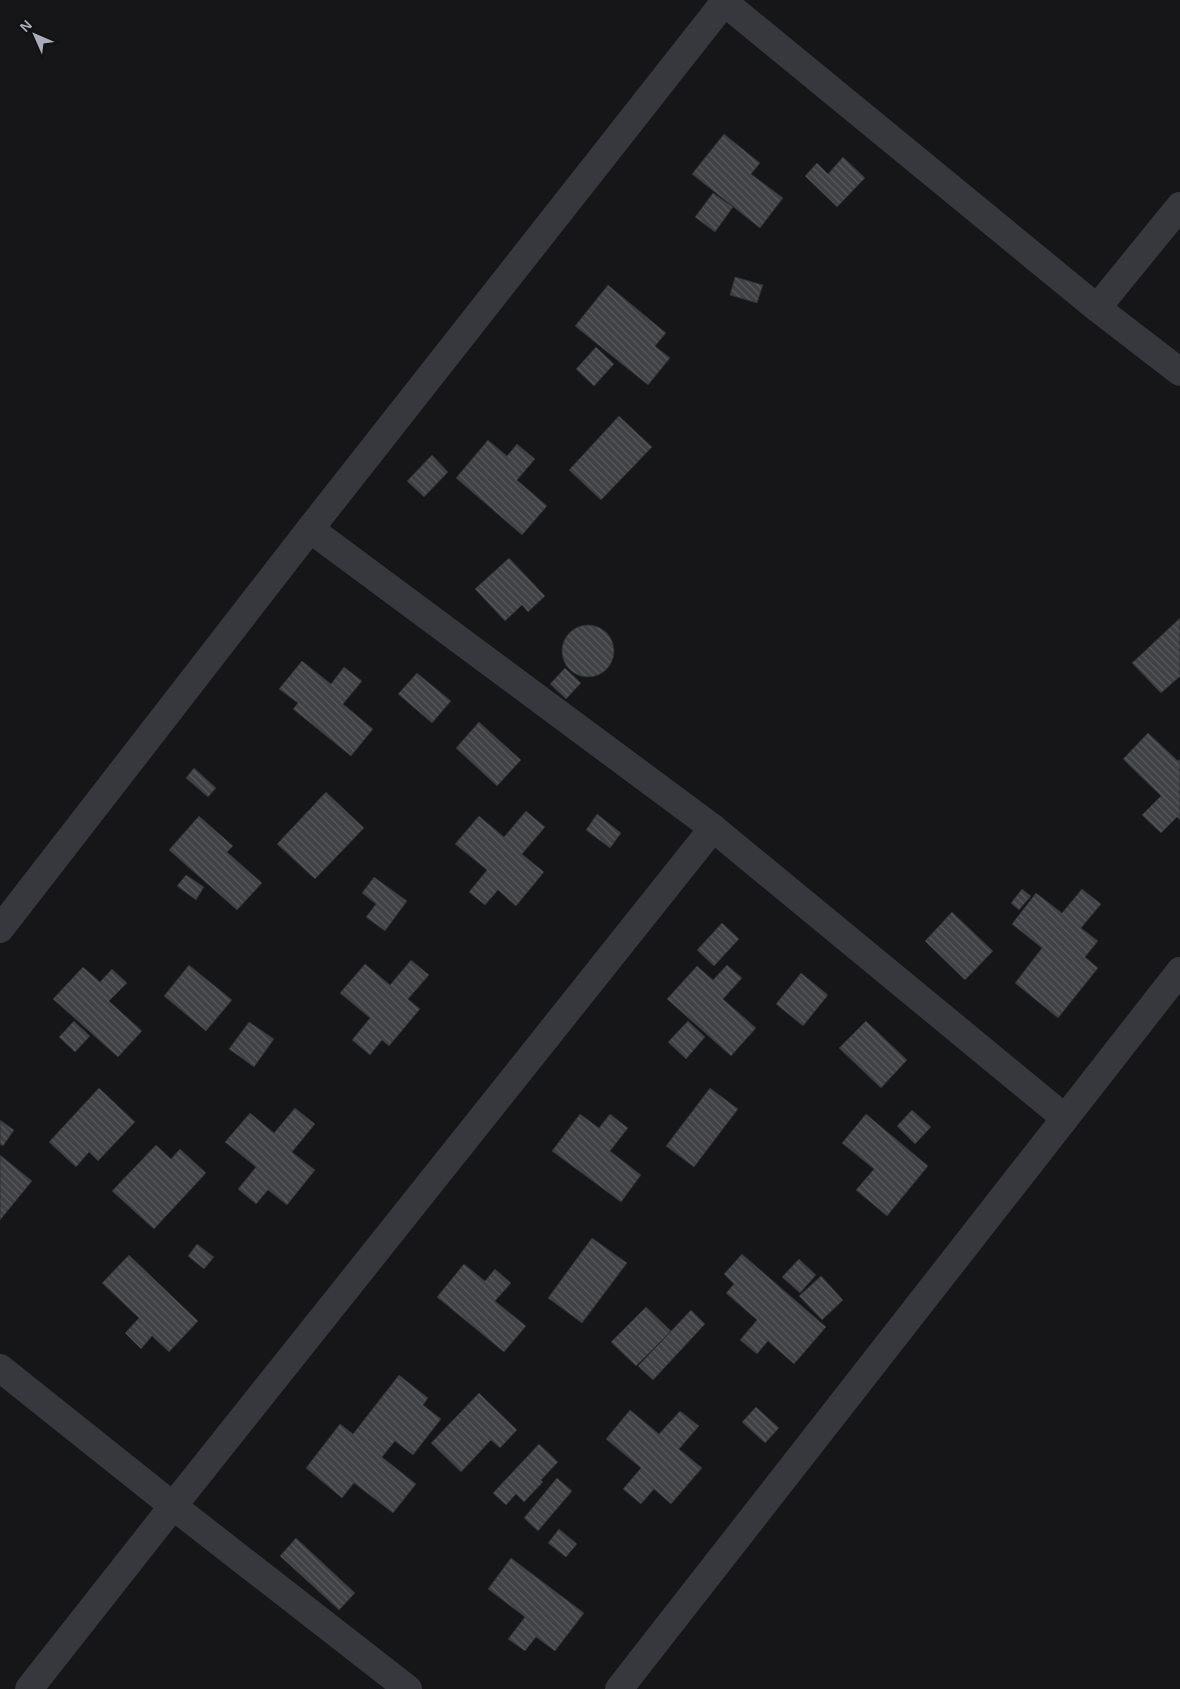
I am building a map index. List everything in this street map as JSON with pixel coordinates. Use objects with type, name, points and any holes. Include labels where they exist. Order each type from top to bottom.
[{"type":"street","points":[[0,929],[310,529],[725,1],[1097,308],[1180,372]]},
{"type":"street","points":[[1097,308],[1180,206]]},
{"type":"street","points":[[310,529],[713,828],[1065,1118]]},
{"type":"street","points":[[29,1689],[713,828]]},
{"type":"street","points":[[619,1689],[1180,971]]},
{"type":"street","points":[[0,1368],[408,1689]]},
{"type":"building","points":[[724,134],[760,163],[751,174],[783,198],[760,228],[692,174]]},
{"type":"building","points":[[843,157],[865,178],[837,207],[805,176],[817,163],[828,174]]},
{"type":"building","points":[[713,193],[733,207],[715,232],[695,217]]},
{"type":"building","points":[[735,277],[763,285],[757,303],[730,295]]},
{"type":"building","points":[[608,285],[666,333],[655,346],[670,358],[648,385],[575,326]]},
{"type":"building","points":[[596,347],[614,364],[594,386],[576,369]]},
{"type":"building","points":[[619,416],[652,447],[601,500],[569,470]]},
{"type":"building","points":[[488,440],[507,456],[517,444],[535,459],[517,480],[547,506],[522,535],[456,478]]},
{"type":"building","points":[[432,455],[448,472],[424,497],[407,481]]},
{"type":"building","points":[[509,558],[545,596],[528,612],[522,605],[505,621],[475,589]]},
{"type":"building","points":[[1180,618],[1180,678],[1161,693],[1132,663]]},
{"type":"building","points":[[583,625],[593,625],[607,632],[614,646],[614,656],[607,670],[593,677],[583,677],[573,673],[566,666],[562,656],[562,646],[566,636],[573,629]]},
{"type":"building","points":[[302,661],[331,684],[344,667],[362,681],[343,704],[373,729],[351,756],[293,709],[298,703],[279,689]]},
{"type":"building","points":[[565,668],[581,683],[566,699],[550,684]]},
{"type":"building","points":[[417,673],[451,701],[432,723],[398,694]]},
{"type":"building","points":[[479,722],[521,760],[497,786],[456,748]]},
{"type":"building","points":[[1148,733],[1178,761],[1180,759],[1180,820],[1177,817],[1161,833],[1142,815],[1161,796],[1123,759]]},
{"type":"building","points":[[194,768],[216,788],[208,797],[186,778]]},
{"type":"building","points":[[326,792],[364,828],[315,879],[277,844]]},
{"type":"building","points":[[526,811],[545,827],[522,854],[544,872],[516,906],[498,890],[485,905],[469,892],[487,870],[455,844],[479,816],[504,837]]},
{"type":"building","points":[[597,814],[621,833],[610,848],[586,830]]},
{"type":"building","points":[[199,816],[233,846],[227,852],[262,883],[237,910],[169,850]]},
{"type":"building","points":[[186,875],[204,887],[196,900],[177,886]]},
{"type":"building","points":[[374,877],[407,901],[385,931],[366,917],[376,904],[362,893]]},
{"type":"building","points":[[1022,889],[1031,896],[1019,910],[1011,903]]},
{"type":"building","points":[[1082,889],[1101,904],[1081,928],[1098,941],[1085,957],[1098,968],[1058,1018],[1015,983],[1042,948],[1012,924],[1036,893],[1062,913]]},
{"type":"building","points":[[952,912],[993,951],[965,980],[925,941]]},
{"type":"building","points":[[722,923],[739,939],[714,966],[697,950]]},
{"type":"building","points":[[411,960],[429,975],[408,999],[420,1009],[389,1046],[382,1040],[370,1055],[352,1040],[370,1018],[340,993],[365,964],[390,985]]},
{"type":"building","points":[[189,965],[232,1000],[206,1031],[164,996]]},
{"type":"building","points":[[727,965],[742,978],[723,999],[756,1028],[731,1056],[667,999],[697,966],[713,980]]},
{"type":"building","points":[[83,967],[100,982],[112,969],[127,983],[109,1001],[142,1031],[118,1057],[53,999]]},
{"type":"building","points":[[801,973],[828,995],[803,1026],[776,1004]]},
{"type":"building","points":[[74,1021],[90,1036],[75,1052],[59,1037]]},
{"type":"building","points":[[688,1021],[705,1037],[686,1059],[668,1042]]},
{"type":"building","points":[[866,1021],[907,1060],[881,1088],[839,1048]]},
{"type":"building","points":[[249,1022],[274,1039],[254,1067],[229,1049]]},
{"type":"building","points":[[99,1088],[135,1122],[98,1161],[89,1152],[76,1167],[49,1142]]},
{"type":"building","points":[[710,1088],[738,1109],[694,1167],[666,1146]]},
{"type":"building","points":[[295,1108],[315,1124],[292,1152],[315,1170],[287,1205],[268,1190],[256,1204],[238,1189],[256,1167],[225,1142],[250,1113],[274,1133]]},
{"type":"building","points":[[912,1110],[931,1127],[915,1144],[897,1126]]},
{"type":"building","points":[[580,1114],[599,1128],[610,1114],[628,1128],[610,1151],[641,1175],[621,1202],[552,1151]]},
{"type":"building","points":[[866,1114],[928,1166],[887,1216],[856,1190],[874,1169],[842,1143]]},
{"type":"building","points":[[0,1120],[14,1130],[3,1146],[0,1144]]},
{"type":"building","points":[[156,1145],[171,1159],[180,1149],[206,1173],[154,1229],[112,1191]]},
{"type":"building","points":[[0,1155],[32,1181],[0,1220]]},
{"type":"building","points":[[592,1238],[627,1263],[582,1323],[548,1298]]},
{"type":"building","points":[[197,1244],[214,1257],[204,1269],[188,1256]]},
{"type":"building","points":[[742,1254],[826,1327],[794,1364],[768,1341],[757,1354],[740,1340],[757,1320],[726,1293],[734,1284],[724,1274]]},
{"type":"building","points":[[129,1255],[198,1321],[169,1352],[152,1336],[141,1349],[125,1333],[139,1318],[102,1283]]},
{"type":"building","points":[[799,1259],[816,1275],[800,1293],[782,1277]]},
{"type":"building","points":[[464,1264],[485,1281],[495,1269],[511,1283],[495,1301],[526,1326],[504,1352],[437,1297]]},
{"type":"building","points":[[821,1276],[843,1300],[822,1320],[799,1296]]},
{"type":"building","points":[[646,1307],[671,1331],[636,1366],[611,1342]]},
{"type":"building","points":[[691,1310],[705,1324],[653,1380],[638,1366]]},
{"type":"building","points":[[399,1375],[428,1398],[423,1405],[441,1419],[413,1455],[395,1441],[382,1457],[416,1484],[393,1513],[354,1483],[342,1498],[306,1468],[340,1424],[353,1434]]},
{"type":"building","points":[[479,1393],[517,1430],[500,1448],[491,1440],[461,1472],[431,1443]]},
{"type":"building","points":[[756,1407],[779,1428],[765,1443],[742,1422]]},
{"type":"building","points":[[630,1410],[659,1434],[680,1411],[699,1426],[679,1449],[702,1468],[671,1504],[654,1489],[641,1504],[623,1489],[641,1468],[606,1439]]},
{"type":"building","points":[[539,1444],[558,1462],[541,1480],[543,1482],[524,1502],[516,1494],[506,1505],[493,1493]]},
{"type":"building","points":[[557,1478],[572,1491],[538,1531],[524,1518]]},
{"type":"building","points":[[559,1529],[577,1544],[566,1557],[548,1543]]},
{"type":"building","points":[[296,1538],[355,1593],[339,1610],[280,1556]]},
{"type":"building","points":[[511,1558],[584,1613],[555,1651],[536,1637],[525,1651],[508,1639],[525,1617],[488,1589]]}]
